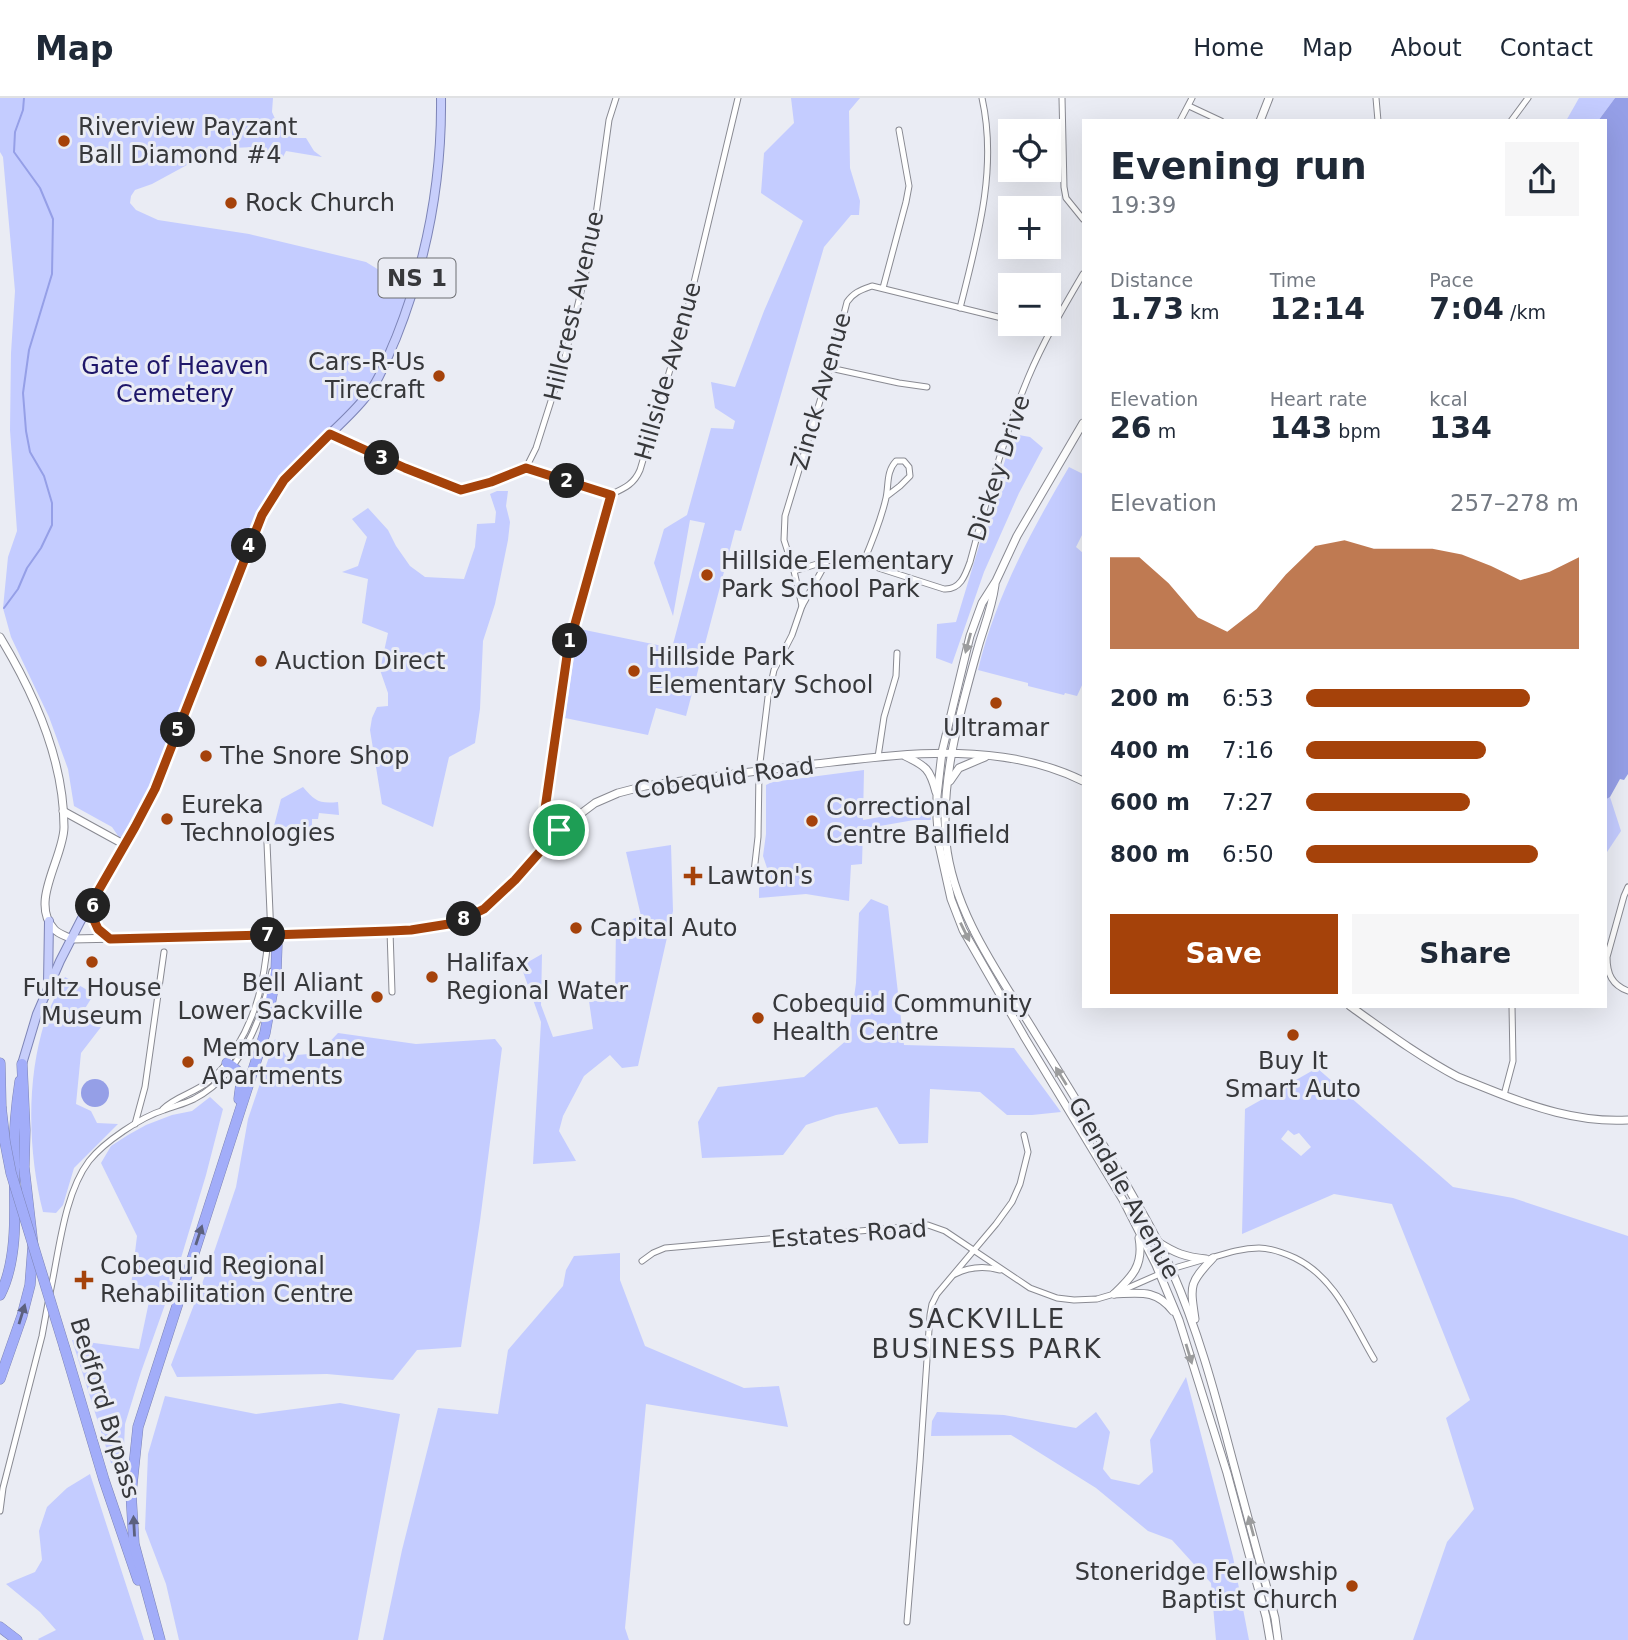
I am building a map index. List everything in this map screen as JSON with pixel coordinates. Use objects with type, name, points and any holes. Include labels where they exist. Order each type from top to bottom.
[{"type":"highway","points":[[159,1640],[134,1544],[131,1494],[138,1427],[265,1033],[278,945],[271,935]]},
{"type":"highway","name":"Bedford Bypass","points":[[0,1063],[1,1107],[11,1173],[104,1480],[159,1640]]},
{"type":"highway","points":[[0,1295],[10,1264],[14,1234],[15,1116],[22,1063]]},
{"type":"highway","points":[[0,1379],[30,1285],[33,1246],[24,1167],[22,1063]]},
{"type":"highway","points":[[230,1065],[241,1075],[237,1120]]},
{"type":"highway","points":[[0,1627],[17,1640]]},
{"type":"main road","name":"NS 1","points":[[22,1063],[48,986],[157,784],[262,515],[284,480],[366,397],[379,376],[404,318],[422,262],[436,198],[441,98]]},
{"type":"main road","points":[[1261,119],[1269,98]]},
{"type":"main road","points":[[996,581],[1017,536],[1082,425]]},
{"type":"main road","name":"Glendale Avenue","points":[[996,581],[982,603],[970,636],[942,752],[937,796],[938,831],[951,899],[963,930],[1018,1027],[1124,1200],[1160,1274],[1179,1320],[1227,1474],[1270,1640]]},
{"type":"main road","name":"Glendale Avenue","points":[[996,581],[992,605],[970,678],[946,788],[944,818],[947,846],[960,896],[972,926],[999,975],[1086,1116],[1158,1241],[1171,1269],[1196,1330],[1215,1389],[1279,1640]]},
{"type":"main road","points":[[0,637],[41,719],[60,788],[63,841],[45,901],[49,922],[48,986]]},
{"type":"main road","name":"Cobequid Road","points":[[72,939],[390,931],[455,923],[484,909],[515,880],[559,830],[595,803],[645,786],[878,757],[942,752],[1024,761],[1082,779]]},
{"type":"main road","points":[[905,756],[928,769],[937,796]]},
{"type":"main road","points":[[946,788],[959,768],[989,756]]},
{"type":"main road","points":[[63,811],[125,845]]},
{"type":"main road","points":[[93,900],[93,918],[98,929],[110,939]]},
{"type":"main road","points":[[49,922],[55,931],[72,939]]},
{"type":"main road","points":[[1353,1008],[1414,1051],[1459,1077],[1539,1107],[1574,1116],[1607,1121],[1628,1120]]},
{"type":"main road","points":[[1114,1294],[1130,1280],[1138,1266],[1141,1253],[1135,1224]]},
{"type":"main road","points":[[1158,1241],[1188,1257],[1209,1258]]},
{"type":"main road","points":[[1196,1330],[1192,1294],[1194,1281],[1209,1258]]},
{"type":"main road","points":[[1114,1294],[1139,1293],[1156,1296],[1164,1301],[1179,1320]]},
{"type":"street","name":"Hillcrest Avenue","points":[[526,468],[536,447],[565,357],[591,251],[609,120],[616,98]]},
{"type":"street","name":"Hillside Avenue","points":[[611,495],[636,479],[640,470],[686,316],[738,98]]},
{"type":"street","points":[[960,308],[986,193],[986,136],[982,98]]},
{"type":"street","points":[[1062,98],[1063,187],[1066,198],[1082,218]]},
{"type":"street","points":[[1181,119],[1192,98]]},
{"type":"street","points":[[1376,98],[1378,119]]},
{"type":"street","points":[[1512,119],[1528,98]]},
{"type":"street","points":[[1189,106],[1217,119]]},
{"type":"street","points":[[883,288],[909,186],[899,130]]},
{"type":"street","name":"Dickey Drive","points":[[1061,312],[1082,276]]},
{"type":"street","name":"Zinck Avenue","points":[[802,606],[784,540],[785,516],[847,302],[859,290],[872,286],[998,317]]},
{"type":"street","name":"Dickey Drive","points":[[794,571],[843,558],[944,589],[951,590],[963,580],[1008,430],[1028,377],[1048,336]]},
{"type":"street","points":[[830,368],[927,387]]},
{"type":"street","points":[[330,434],[461,490],[526,468],[611,495],[568,649],[545,809],[547,820],[559,830]]},
{"type":"street","points":[[863,563],[887,496],[891,467],[896,461],[904,461],[909,467],[910,476],[887,496]]},
{"type":"street","points":[[754,872],[758,837],[759,771],[774,670],[792,635],[802,606],[827,561]]},
{"type":"street","points":[[878,757],[884,717],[896,676],[897,653]]},
{"type":"street","points":[[0,1511],[3,1488],[42,1336],[69,1201],[80,1175],[94,1156],[125,1130],[163,1110],[195,1098],[222,1078],[247,1043],[266,997],[272,968],[267,843]]},
{"type":"street","points":[[1628,887],[1607,957],[1607,967],[1616,985],[1628,991]]},
{"type":"street","points":[[390,931],[392,992]]},
{"type":"street","points":[[135,1124],[145,1087],[164,952]]},
{"type":"street","points":[[1504,1095],[1513,1061],[1512,1008]]},
{"type":"street","points":[[907,1622],[932,1304],[937,1294],[1012,1202],[1020,1184],[1028,1152],[1024,1135]]},
{"type":"street","name":"Estates Road","points":[[642,1261],[665,1248],[928,1224],[946,1231],[1030,1288],[1074,1300],[1097,1299],[1171,1269],[1239,1250],[1261,1248],[1277,1251],[1309,1265],[1332,1287],[1374,1359]]},
{"type":"street","points":[[952,1276],[964,1269],[978,1268],[1008,1273]]},
{"type":"green space","name":"Gate of Heaven Cemetery","points":[[0,98],[273,98],[272,112],[276,121],[281,121],[286,134],[294,138],[306,138],[314,151],[322,157],[286,151],[282,159],[258,147],[231,148],[209,153],[152,184],[135,190],[130,203],[136,210],[158,220],[249,234],[366,262],[413,291],[366,397],[303,460],[262,515],[157,784],[125,846],[112,827],[74,806],[68,769],[49,717],[11,637],[3,608],[8,557],[17,531],[10,430],[15,291],[3,157],[0,152]]},
{"type":"green space","points":[[791,98],[860,98],[849,111],[850,168],[860,201],[859,215],[851,215],[824,247],[741,531],[735,530],[686,716],[656,708],[648,735],[565,718],[580,629],[672,648],[705,523],[690,520],[673,616],[654,563],[664,529],[687,515],[711,428],[733,429],[735,421],[715,408],[711,382],[735,387],[803,221],[761,193],[764,153],[794,123]]},
{"type":"green space","points":[[1579,98],[1615,98],[1599,119],[1567,119]]},
{"type":"green space","points":[[1013,434],[1030,437],[1043,448],[1019,493],[984,572],[952,664],[936,658],[937,624],[956,622]]},
{"type":"green space","points":[[1069,467],[1082,474],[1082,535],[1076,547],[1082,552],[1082,685],[1077,696],[1028,686],[1028,683],[978,670],[1005,590]]},
{"type":"green space","points":[[508,491],[506,506],[510,522],[495,604],[483,641],[480,709],[475,743],[449,757],[433,827],[382,804],[370,730],[377,707],[388,706],[388,693],[380,670],[388,633],[362,623],[368,579],[342,572],[358,566],[367,537],[352,519],[368,508],[388,530],[410,566],[425,577],[464,579],[475,547],[477,524],[495,523],[496,512],[490,494]]},
{"type":"green space","points":[[864,770],[863,820],[914,811],[931,811],[931,820],[914,820],[863,829],[862,864],[851,865],[849,901],[806,894],[759,898],[759,888],[766,882],[769,874],[763,856],[766,785]]},
{"type":"green space","points":[[303,787],[318,800],[338,802],[339,815],[319,813],[318,819],[312,819],[312,829],[274,826],[281,799]]},
{"type":"green space","points":[[1610,797],[1621,831],[1607,852],[1607,799]]},
{"type":"green space","points":[[671,845],[673,911],[638,1066],[622,1068],[610,1055],[584,1076],[563,1116],[559,1131],[576,1161],[533,1164],[541,1022],[521,966],[542,954],[541,1005],[553,1037],[593,1029],[589,1001],[615,1000],[616,925],[641,916],[626,852]]},
{"type":"green space","points":[[871,899],[888,906],[904,1045],[1014,1048],[1061,1112],[1007,1115],[980,1092],[930,1089],[928,1143],[899,1144],[877,1107],[836,1115],[806,1125],[783,1155],[702,1158],[698,1122],[718,1087],[804,1077],[848,1039],[856,983],[859,913]]},
{"type":"green space","points":[[65,977],[94,994],[79,1018],[101,1027],[81,1053],[76,1104],[91,1111],[97,1123],[118,1124],[74,1168],[63,1205],[56,1213],[43,1212],[34,1165],[31,1116],[39,1044],[45,1021]]},
{"type":"green space","points":[[338,1033],[416,1044],[495,1039],[502,1048],[461,1347],[417,1350],[393,1380],[327,1374],[177,1377],[171,1365],[236,1187],[248,1119],[275,1039],[286,1056],[319,1053]]},
{"type":"green space","points":[[1317,1068],[1453,1187],[1513,1198],[1628,1236],[1628,1640],[1413,1640],[1447,1542],[1474,1509],[1446,1418],[1470,1400],[1392,1204],[1334,1194],[1242,1234],[1245,1109]],"holes":[[[1288,1130],[1294,1135],[1299,1133],[1311,1147],[1301,1156],[1281,1139]]]},
{"type":"green space","points":[[210,1097],[223,1109],[178,1268],[125,1424],[123,1469],[111,1463],[72,1340],[139,1349],[150,1297],[130,1294],[137,1236],[101,1163],[111,1146],[128,1135],[172,1115],[192,1111]]},
{"type":"green space","points":[[620,1253],[620,1280],[645,1346],[744,1388],[779,1386],[788,1427],[646,1404],[625,1628],[629,1640],[383,1640],[402,1550],[438,1408],[498,1414],[508,1350],[563,1286],[566,1270],[574,1256]]},
{"type":"green space","points":[[1186,1377],[1233,1557],[1249,1640],[1216,1640],[1211,1583],[1172,1540],[1148,1531],[1096,1488],[1011,1435],[931,1436],[932,1421],[937,1412],[1004,1415],[1076,1428],[1096,1412],[1110,1432],[1103,1469],[1111,1479],[1139,1485],[1153,1472],[1150,1440]]},
{"type":"green space","points":[[165,1396],[256,1414],[340,1403],[400,1414],[358,1640],[179,1640],[166,1584],[145,1529],[148,1454]]},
{"type":"green space","points":[[90,1474],[144,1640],[39,1640],[56,1630],[40,1612],[6,1584],[35,1572],[42,1560],[39,1531],[47,1507],[67,1488]]},
{"type":"shaded area","points":[[1615,98],[1628,98],[1628,774],[1624,780],[1620,779],[1607,799],[1607,119],[1599,119]]},
{"type":"shaded area","points":[[95,1079],[105,1083],[109,1093],[105,1103],[95,1107],[85,1103],[81,1093],[85,1083]]},
{"type":"waterway","points":[[4,608],[18,589],[52,525],[52,503],[44,476],[30,452],[23,393],[29,350],[52,274],[53,219],[40,188],[14,152],[15,132],[23,110],[24,98]]},
{"type":"place","name":"Riverview Payzant Ball Diamond #4","points":[[64,141]]},
{"type":"place","name":"Rock Church","points":[[231,203]]},
{"type":"place","name":"Cars-R-Us Tirecraft","points":[[439,376]]},
{"type":"place","name":"Hillside Elementary Park School Park","points":[[707,575]]},
{"type":"place","name":"Auction Direct","points":[[261,661]]},
{"type":"place","name":"Hillside Park Elementary School","points":[[634,671]]},
{"type":"place","name":"Ultramar","points":[[996,703]]},
{"type":"place","name":"The Snore Shop","points":[[206,756]]},
{"type":"place","name":"Eureka Technologies","points":[[167,819]]},
{"type":"place","name":"Correctional Centre Ballfield","points":[[812,821]]},
{"type":"place","name":"Lawton's","points":[[693,876]]},
{"type":"place","name":"Capital Auto","points":[[576,928]]},
{"type":"place","name":"Fultz House Museum","points":[[92,962]]},
{"type":"place","name":"Halifax Regional Water","points":[[432,977]]},
{"type":"place","name":"Bell Aliant Lower Sackville","points":[[377,997]]},
{"type":"place","name":"Cobequid Community Health Centre","points":[[758,1018]]},
{"type":"place","name":"Buy It Smart Auto","points":[[1293,1035]]},
{"type":"place","name":"Memory Lane Apartments","points":[[188,1062]]},
{"type":"place","name":"Cobequid Regional Rehabilitation Centre","points":[[84,1280]]},
{"type":"place","name":"Stoneridge Fellowship Baptist Church","points":[[1352,1586]]},
{"type":"district","name":"SACKVILLE BUSINESS PARK","points":[[987,1334]]},
{"type":"route","points":[[330,434],[341,441],[461,490],[526,468],[611,495],[568,649],[545,809],[547,820],[559,830],[515,880],[484,909],[455,923],[390,931],[110,939],[98,929],[93,918],[93,900],[157,784],[262,515],[284,480],[330,434]]}]
